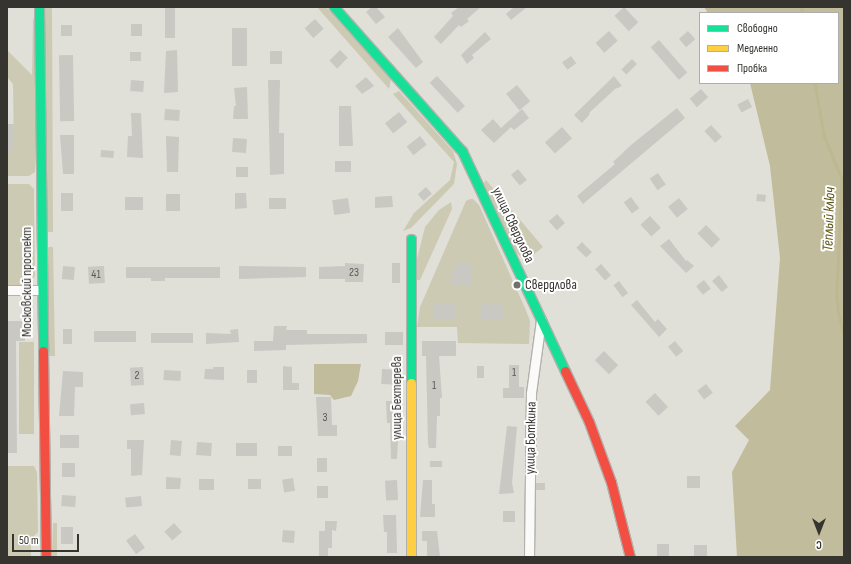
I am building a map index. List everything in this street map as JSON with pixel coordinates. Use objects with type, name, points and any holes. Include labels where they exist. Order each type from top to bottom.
[{"type":"street","name":"Московский проспект","points":[[39,7],[41,290],[46,557]]},
{"type":"street","name":"улица Свердлова","points":[[334,7],[462,151],[541,320],[602,456],[625,532],[630,557]]},
{"type":"street","name":"улица Бехтерева","points":[[411,239],[411,557]]},
{"type":"street","points":[[7,290],[41,290]]},
{"type":"street","name":"улица Боткина","points":[[529,557],[531,394],[541,320]]},
{"type":"shaded area","points":[[45,7],[52,7],[53,232],[48,232],[46,230]]},
{"type":"shaded area","points":[[317,7],[326,7],[391,79],[389,89]]},
{"type":"shaded area","points":[[704,7],[844,7],[844,557],[737,557],[732,472],[749,440],[735,426],[770,390],[780,258],[770,166],[750,84],[839,84],[839,12],[707,12]]},
{"type":"shaded area","points":[[33,18],[35,21],[35,172],[29,176],[7,176],[7,151],[14,151],[13,84],[7,77],[7,50],[32,75]]},
{"type":"shaded area","points":[[399,91],[453,151],[457,164],[454,184],[411,228],[403,231],[414,213],[450,180],[454,162],[393,94]]},
{"type":"shaded area","points":[[486,180],[543,247],[528,259],[524,260],[515,251],[484,183]]},
{"type":"shaded area","points":[[7,184],[29,184],[34,189],[35,276],[29,283],[19,286],[7,285]]},
{"type":"shaded area","points":[[473,199],[479,205],[525,308],[530,321],[529,344],[458,343],[457,327],[417,327],[420,307],[466,201]]},
{"type":"shaded area","points":[[451,202],[452,209],[420,280],[416,280],[416,263],[425,227],[439,210]]},
{"type":"shaded area","points":[[49,247],[53,247],[55,356],[49,356],[47,249]]},
{"type":"shaded area","points":[[19,342],[34,342],[34,434],[19,434]]},
{"type":"shaded area","points":[[314,364],[361,364],[358,381],[351,396],[334,400],[330,395],[314,394]]},
{"type":"shaded area","points":[[7,466],[34,466],[37,472],[38,532],[31,539],[31,557],[7,557]]},
{"type":"shaded area","points":[[53,523],[57,523],[57,557],[52,557]]},
{"type":"building","points":[[165,7],[175,7],[175,38],[165,38]]},
{"type":"building","points":[[372,7],[376,7],[385,17],[376,24],[366,12]]},
{"type":"building","points":[[459,7],[481,7],[467,19],[469,21],[461,27],[459,25],[441,44],[434,37],[453,16],[451,13]]},
{"type":"building","points":[[514,7],[527,7],[511,20],[506,14]]},
{"type":"building","points":[[624,7],[638,22],[629,31],[614,16]]},
{"type":"building","points":[[315,19],[324,29],[313,38],[305,28]]},
{"type":"building","points":[[131,24],[142,24],[142,36],[131,36]]},
{"type":"building","points":[[61,25],[72,25],[72,36],[61,36]]},
{"type":"building","points":[[232,28],[247,28],[247,66],[232,66]]},
{"type":"building","points":[[398,28],[423,62],[416,68],[388,37]]},
{"type":"building","points":[[609,31],[618,41],[604,53],[596,43]]},
{"type":"building","points":[[688,31],[695,39],[686,47],[679,39]]},
{"type":"building","points":[[485,32],[491,39],[472,55],[474,58],[467,64],[461,55]]},
{"type":"building","points":[[659,40],[687,72],[679,80],[651,47]]},
{"type":"building","points":[[177,50],[178,92],[164,93],[166,51]]},
{"type":"building","points":[[340,50],[348,58],[337,68],[329,61]]},
{"type":"building","points":[[270,51],[282,51],[282,64],[270,64]]},
{"type":"building","points":[[130,52],[141,52],[141,61],[130,61]]},
{"type":"building","points":[[59,55],[73,55],[74,121],[60,121]]},
{"type":"building","points":[[571,56],[576,63],[567,70],[562,62]]},
{"type":"building","points":[[632,59],[637,64],[626,75],[621,70]]},
{"type":"building","points":[[437,76],[465,106],[458,113],[430,83]]},
{"type":"building","points":[[614,76],[622,86],[615,89],[589,113],[590,114],[582,123],[574,115]]},
{"type":"building","points":[[366,77],[374,86],[362,94],[355,86]]},
{"type":"building","points":[[131,80],[144,81],[143,92],[130,91]]},
{"type":"building","points":[[268,80],[280,80],[279,133],[284,133],[284,174],[270,175]]},
{"type":"building","points":[[517,85],[530,101],[519,110],[506,94]]},
{"type":"building","points":[[247,87],[248,119],[233,119],[234,106],[236,106],[234,88]]},
{"type":"building","points":[[701,89],[708,97],[697,107],[690,99]]},
{"type":"building","points":[[748,99],[752,107],[741,112],[737,104]]},
{"type":"building","points":[[339,106],[351,106],[353,146],[339,146]]},
{"type":"building","points":[[677,108],[685,118],[583,204],[577,196],[615,164],[613,162],[631,145]]},
{"type":"building","points":[[165,109],[180,110],[179,121],[164,120]]},
{"type":"building","points":[[522,109],[529,118],[514,130],[511,127],[494,143],[481,130],[493,119],[501,128]]},
{"type":"building","points":[[399,112],[407,122],[393,133],[385,123]]},
{"type":"building","points":[[131,113],[141,113],[143,158],[127,157],[128,136],[132,136]]},
{"type":"building","points":[[7,124],[14,124],[14,151],[7,151]]},
{"type":"building","points":[[711,125],[722,137],[715,143],[704,131]]},
{"type":"building","points":[[562,127],[572,138],[555,154],[545,142]]},
{"type":"building","points":[[60,135],[74,135],[74,174],[63,174]]},
{"type":"building","points":[[166,136],[179,137],[178,172],[167,172]]},
{"type":"building","points":[[420,136],[427,145],[413,155],[407,146]]},
{"type":"building","points":[[233,138],[247,139],[246,153],[232,152]]},
{"type":"building","points":[[101,150],[114,151],[113,158],[101,157]]},
{"type":"building","points":[[335,161],[351,161],[351,172],[335,172]]},
{"type":"building","points":[[236,167],[248,167],[248,177],[236,177]]},
{"type":"building","points":[[518,169],[527,180],[520,186],[511,175]]},
{"type":"building","points":[[658,173],[666,185],[658,190],[650,179]]},
{"type":"building","points":[[426,187],[432,194],[424,201],[418,194]]},
{"type":"building","points":[[61,193],[73,193],[73,211],[61,211]]},
{"type":"building","points":[[235,193],[246,193],[247,208],[235,209]]},
{"type":"building","points":[[166,194],[180,194],[180,211],[166,211]]},
{"type":"building","points":[[757,194],[766,195],[765,202],[756,201]]},
{"type":"building","points":[[392,196],[393,207],[375,208],[375,197]]},
{"type":"building","points":[[125,197],[143,197],[143,210],[125,210]]},
{"type":"building","points":[[631,197],[639,208],[632,214],[624,202]]},
{"type":"building","points":[[269,198],[286,198],[286,209],[269,209]]},
{"type":"building","points":[[348,198],[350,213],[334,215],[332,200]]},
{"type":"building","points":[[679,198],[688,209],[677,218],[668,207]]},
{"type":"building","points":[[557,214],[565,223],[557,230],[549,221]]},
{"type":"building","points":[[650,216],[661,228],[651,237],[640,225]]},
{"type":"building","points":[[706,225],[720,239],[712,248],[698,233]]},
{"type":"building","points":[[669,239],[686,261],[687,260],[694,266],[686,273],[660,246]]},
{"type":"building","points":[[582,242],[592,252],[586,258],[576,248]]},
{"type":"building","points":[[345,263],[364,264],[363,282],[345,282],[345,279],[319,279],[319,267],[345,266]]},
{"type":"building","points":[[392,263],[400,263],[400,283],[392,283]]},
{"type":"building","points":[[456,263],[472,263],[472,285],[451,285],[451,270],[456,270]]},
{"type":"building","points":[[601,264],[611,275],[605,281],[595,269]]},
{"type":"building","points":[[63,266],[75,267],[74,280],[62,279]]},
{"type":"building","points":[[104,266],[105,283],[89,284],[88,267]]},
{"type":"building","points":[[239,266],[306,267],[306,277],[239,279]]},
{"type":"building","points":[[126,267],[220,267],[220,278],[165,278],[165,281],[151,281],[151,278],[126,278]]},
{"type":"building","points":[[719,275],[728,287],[722,292],[712,281]]},
{"type":"building","points":[[704,280],[711,289],[703,295],[696,286]]},
{"type":"building","points":[[619,281],[628,293],[622,297],[613,285]]},
{"type":"building","points":[[637,300],[655,322],[658,319],[667,329],[659,337],[631,305]]},
{"type":"building","points":[[433,304],[456,304],[456,319],[433,319]]},
{"type":"building","points":[[481,304],[504,305],[503,320],[480,319]]},
{"type":"building","points":[[7,321],[21,321],[25,325],[25,341],[16,341],[17,453],[7,453]]},
{"type":"building","points":[[274,326],[287,326],[286,330],[307,330],[307,334],[367,334],[367,343],[286,345],[286,350],[254,351],[254,341],[273,341]]},
{"type":"building","points":[[63,329],[72,329],[72,344],[63,344]]},
{"type":"building","points":[[238,329],[239,342],[206,344],[206,333],[231,334],[230,330]]},
{"type":"building","points":[[94,331],[136,331],[136,342],[94,342]]},
{"type":"building","points":[[385,332],[403,332],[403,345],[385,345]]},
{"type":"building","points":[[151,333],[193,333],[193,343],[151,343]]},
{"type":"building","points":[[422,341],[456,341],[456,356],[439,356],[442,398],[440,398],[440,416],[437,416],[436,448],[429,448],[428,444],[426,356],[422,356]]},
{"type":"building","points":[[675,341],[683,351],[676,357],[668,347]]},
{"type":"building","points":[[604,351],[618,365],[609,374],[595,360]]},
{"type":"building","points":[[509,365],[519,365],[519,387],[524,387],[524,398],[503,398],[503,388],[509,388]]},
{"type":"building","points":[[283,366],[292,367],[292,383],[299,383],[299,390],[283,390]]},
{"type":"building","points":[[477,366],[484,366],[484,378],[477,378]]},
{"type":"building","points":[[143,367],[144,385],[131,386],[130,368]]},
{"type":"building","points":[[213,367],[224,367],[224,380],[204,379],[205,369],[213,369]]},
{"type":"building","points":[[382,369],[399,370],[398,385],[381,384]]},
{"type":"building","points":[[164,370],[181,371],[180,381],[163,380]]},
{"type":"building","points":[[247,370],[257,370],[257,383],[247,383]]},
{"type":"building","points":[[63,371],[83,372],[83,387],[75,387],[74,416],[59,416]]},
{"type":"building","points":[[706,384],[713,393],[704,399],[697,391]]},
{"type":"building","points":[[655,393],[668,407],[658,416],[645,402]]},
{"type":"building","points":[[316,397],[331,397],[332,425],[337,425],[337,436],[318,436]]},
{"type":"building","points":[[386,401],[400,401],[397,459],[391,459],[390,423],[387,423]]},
{"type":"building","points":[[144,403],[145,414],[131,415],[130,404]]},
{"type":"building","points":[[507,426],[517,427],[512,483],[514,493],[499,494]]},
{"type":"building","points":[[60,435],[79,435],[79,448],[60,448]]},
{"type":"building","points":[[127,440],[144,440],[142,475],[131,476],[131,449],[127,449]]},
{"type":"building","points":[[171,440],[182,441],[181,456],[170,455]]},
{"type":"building","points":[[197,442],[212,443],[211,456],[196,455]]},
{"type":"building","points":[[236,443],[257,443],[257,456],[236,456]]},
{"type":"building","points":[[278,446],[292,446],[292,456],[278,456]]},
{"type":"building","points":[[317,458],[327,458],[327,472],[317,472]]},
{"type":"building","points":[[430,461],[442,461],[442,467],[430,467]]},
{"type":"building","points":[[62,463],[75,463],[75,477],[62,477]]},
{"type":"building","points":[[687,476],[700,476],[700,488],[687,488]]},
{"type":"building","points":[[166,477],[181,478],[180,489],[166,489]]},
{"type":"building","points":[[293,478],[295,491],[284,493],[282,480]]},
{"type":"building","points":[[199,479],[214,479],[214,490],[199,490]]},
{"type":"building","points":[[248,479],[261,479],[261,489],[248,489]]},
{"type":"building","points":[[397,480],[398,500],[386,501],[385,481]]},
{"type":"building","points":[[423,480],[432,480],[432,504],[435,504],[435,517],[420,517]]},
{"type":"building","points":[[536,483],[545,483],[545,490],[536,490]]},
{"type":"building","points":[[317,486],[328,486],[328,498],[317,498]]},
{"type":"building","points":[[62,495],[76,496],[75,507],[61,506]]},
{"type":"building","points":[[141,496],[142,506],[126,508],[125,498]]},
{"type":"building","points":[[503,511],[515,511],[515,522],[503,522]]},
{"type":"building","points":[[383,515],[396,515],[397,553],[387,553],[387,532],[384,532]]},
{"type":"building","points":[[325,521],[337,521],[336,531],[332,530],[332,548],[328,548],[328,557],[319,557],[319,531],[325,531]]},
{"type":"building","points":[[174,523],[182,532],[172,541],[164,532]]},
{"type":"building","points":[[61,527],[73,527],[73,544],[61,544]]},
{"type":"building","points":[[283,530],[295,531],[294,543],[282,542]]},
{"type":"building","points":[[422,531],[437,531],[440,557],[427,557],[427,541],[422,541]]},
{"type":"building","points":[[135,534],[145,548],[136,554],[126,540]]},
{"type":"building","points":[[657,544],[669,544],[669,557],[657,557]]},
{"type":"building","points":[[694,545],[707,545],[707,557],[694,557]]},
{"type":"waterway","name":"Тёплый ключ","points":[[801,7],[803,12]]},
{"type":"waterway","name":"Тёплый ключ","points":[[815,84],[824,135],[842,179],[837,294],[838,310],[844,334]]},
{"type":"traffic: fast","points":[[39,7],[43,351]]},
{"type":"traffic: fast","points":[[334,7],[462,151],[565,371]]},
{"type":"traffic: fast","points":[[411,239],[411,383]]},
{"type":"traffic: slow","points":[[411,383],[411,557]]},
{"type":"traffic: jam","points":[[43,351],[46,557]]},
{"type":"traffic: jam","points":[[565,371],[589,422],[611,482],[630,557]]},
{"type":"place","name":"Свердлова","points":[[517,285]]}]
